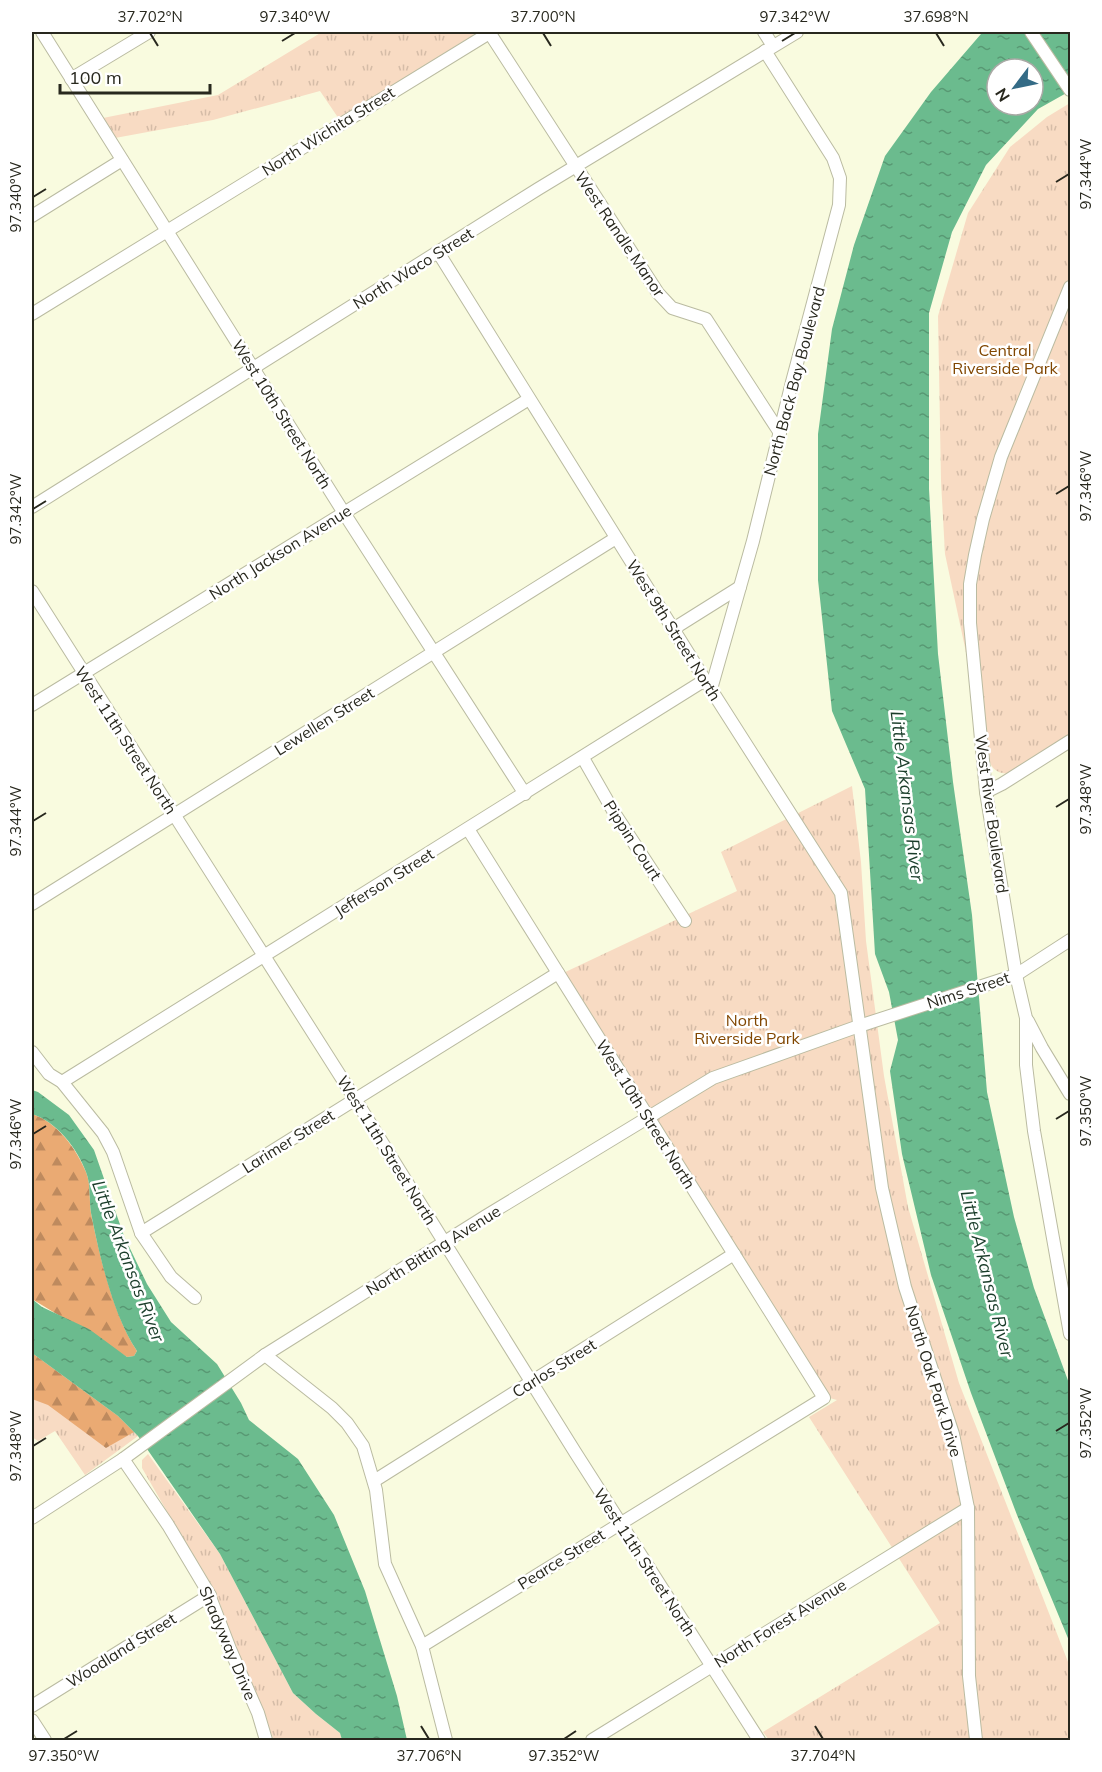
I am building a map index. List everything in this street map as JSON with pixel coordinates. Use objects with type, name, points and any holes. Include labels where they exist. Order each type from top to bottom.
[{"type":"street","name":"West 10th Street North","points":[[42,32],[344,513],[525,794]]},
{"type":"street","points":[[71,79],[149,32]]},
{"type":"street","points":[[490,32],[575,166]]},
{"type":"street","name":"North Wichita Street","points":[[32,314],[490,32]]},
{"type":"street","points":[[764,32],[769,49]]},
{"type":"street","name":"North Waco Street","points":[[32,507],[575,166],[797,32]]},
{"type":"street","points":[[1032,32],[1071,90]]},
{"type":"street","name":"North Back Bay Boulevard","points":[[708,685],[740,587],[837,214],[840,194],[839,175],[833,158],[769,49]]},
{"type":"street","points":[[32,216],[122,160]]},
{"type":"street","name":"West Randle Manor","points":[[575,166],[658,293],[672,308],[706,319],[780,433]]},
{"type":"street","name":"West 9th Street North","points":[[438,252],[708,685],[841,893],[859,1026]]},
{"type":"street","name":"West River Boulevard","points":[[1071,287],[1001,457],[983,519],[970,584],[969,623],[986,792],[1016,975],[1026,1018],[1026,1065],[1034,1131],[1071,1334]]},
{"type":"street","name":"North Jackson Avenue","points":[[32,705],[530,399]]},
{"type":"street","name":"Lewellen Street","points":[[32,904],[616,538]]},
{"type":"street","points":[[673,629],[740,587]]},
{"type":"street","name":"West 11th Street North","points":[[32,591],[759,1740]]},
{"type":"street","name":"Jefferson Street","points":[[62,1082],[583,758],[708,685]]},
{"type":"street","points":[[986,792],[1013,778],[1071,741]]},
{"type":"street","name":"Pippin Court","points":[[583,758],[615,814],[685,921]]},
{"type":"street","name":"West 10th Street North","points":[[468,829],[824,1398]]},
{"type":"street","name":"Nims Street","points":[[859,1026],[1016,975],[1071,940]]},
{"type":"street","name":"Larimer Street","points":[[141,1233],[558,973]]},
{"type":"street","points":[[1026,1018],[1071,1094]]},
{"type":"street","name":"North Bitting Avenue","points":[[32,1518],[142,1446],[265,1355],[713,1078],[859,1026]]},
{"type":"street","name":"North Oak Park Drive","points":[[859,1026],[890,1229],[905,1287],[953,1434],[968,1508],[969,1676],[976,1740]]},
{"type":"street","points":[[32,1052],[49,1074],[62,1082],[104,1133],[113,1152],[141,1233],[171,1276],[195,1298]]},
{"type":"street","name":"Carlos Street","points":[[374,1481],[734,1254]]},
{"type":"street","points":[[265,1355],[332,1408],[347,1423],[363,1446],[374,1481],[385,1564],[422,1646],[446,1740]]},
{"type":"street","name":"Pearce Street","points":[[422,1646],[824,1398]]},
{"type":"street","name":"Shadyway Drive","points":[[123,1459],[168,1525],[210,1595],[230,1649],[258,1713],[266,1740]]},
{"type":"street","name":"North Forest Avenue","points":[[592,1740],[968,1508]]},
{"type":"street","name":"Woodland Street","points":[[32,1706],[210,1595]]},
{"type":"street","points":[[32,1720],[45,1740]]},
{"type":"green space","points":[[322,32],[475,32],[339,119],[320,91],[213,120],[115,138],[103,118],[218,95]]},
{"type":"green space","name":"Central Riverside Park","points":[[1070,103],[1070,736],[1009,774],[996,771],[989,760],[945,554],[941,481],[938,316],[968,213],[1010,147],[1047,117]]},
{"type":"green space","name":"North Riverside Park","points":[[852,786],[861,862],[866,941],[884,1076],[908,1207],[959,1383],[1070,1667],[1070,1740],[769,1740],[763,1732],[940,1623],[809,1417],[837,1400],[826,1397],[559,975],[737,891],[721,852]]},
{"type":"green space","points":[[32,1114],[50,1123],[65,1137],[86,1172],[91,1213],[103,1266],[121,1321],[137,1351],[134,1356],[127,1357],[32,1299]]},
{"type":"green space","points":[[32,1353],[118,1416],[138,1436],[85,1475],[55,1431],[38,1441],[32,1437]]},
{"type":"green space","points":[[32,1353],[118,1416],[134,1432],[106,1448],[48,1405],[32,1399]]},
{"type":"green space","points":[[148,1454],[220,1554],[293,1693],[340,1733],[342,1740],[274,1740],[233,1644],[220,1604],[142,1468],[142,1460]]},
{"type":"water","name":"Little Arkansas River","points":[[986,32],[1070,32],[1070,91],[1045,105],[1045,57],[985,57],[985,117],[1031,117],[986,165],[952,232],[929,313],[929,489],[938,654],[972,915],[987,1092],[1014,1217],[1034,1288],[1070,1386],[1070,1643],[1017,1515],[971,1393],[931,1275],[902,1154],[890,1071],[898,1040],[889,992],[875,954],[865,789],[832,711],[818,580],[818,434],[832,329],[854,245],[885,156],[931,92],[981,34]]},
{"type":"water","name":"Little Arkansas River","points":[[32,1090],[69,1115],[94,1150],[124,1236],[147,1284],[171,1322],[217,1364],[249,1420],[298,1459],[334,1515],[365,1591],[397,1696],[407,1740],[342,1740],[340,1733],[293,1693],[220,1554],[138,1436],[118,1416],[32,1353],[32,1299],[42,1307],[89,1329],[127,1357],[134,1356],[137,1351],[128,1337],[108,1284],[91,1213],[86,1172],[72,1145],[65,1137],[50,1123],[32,1114]]}]
